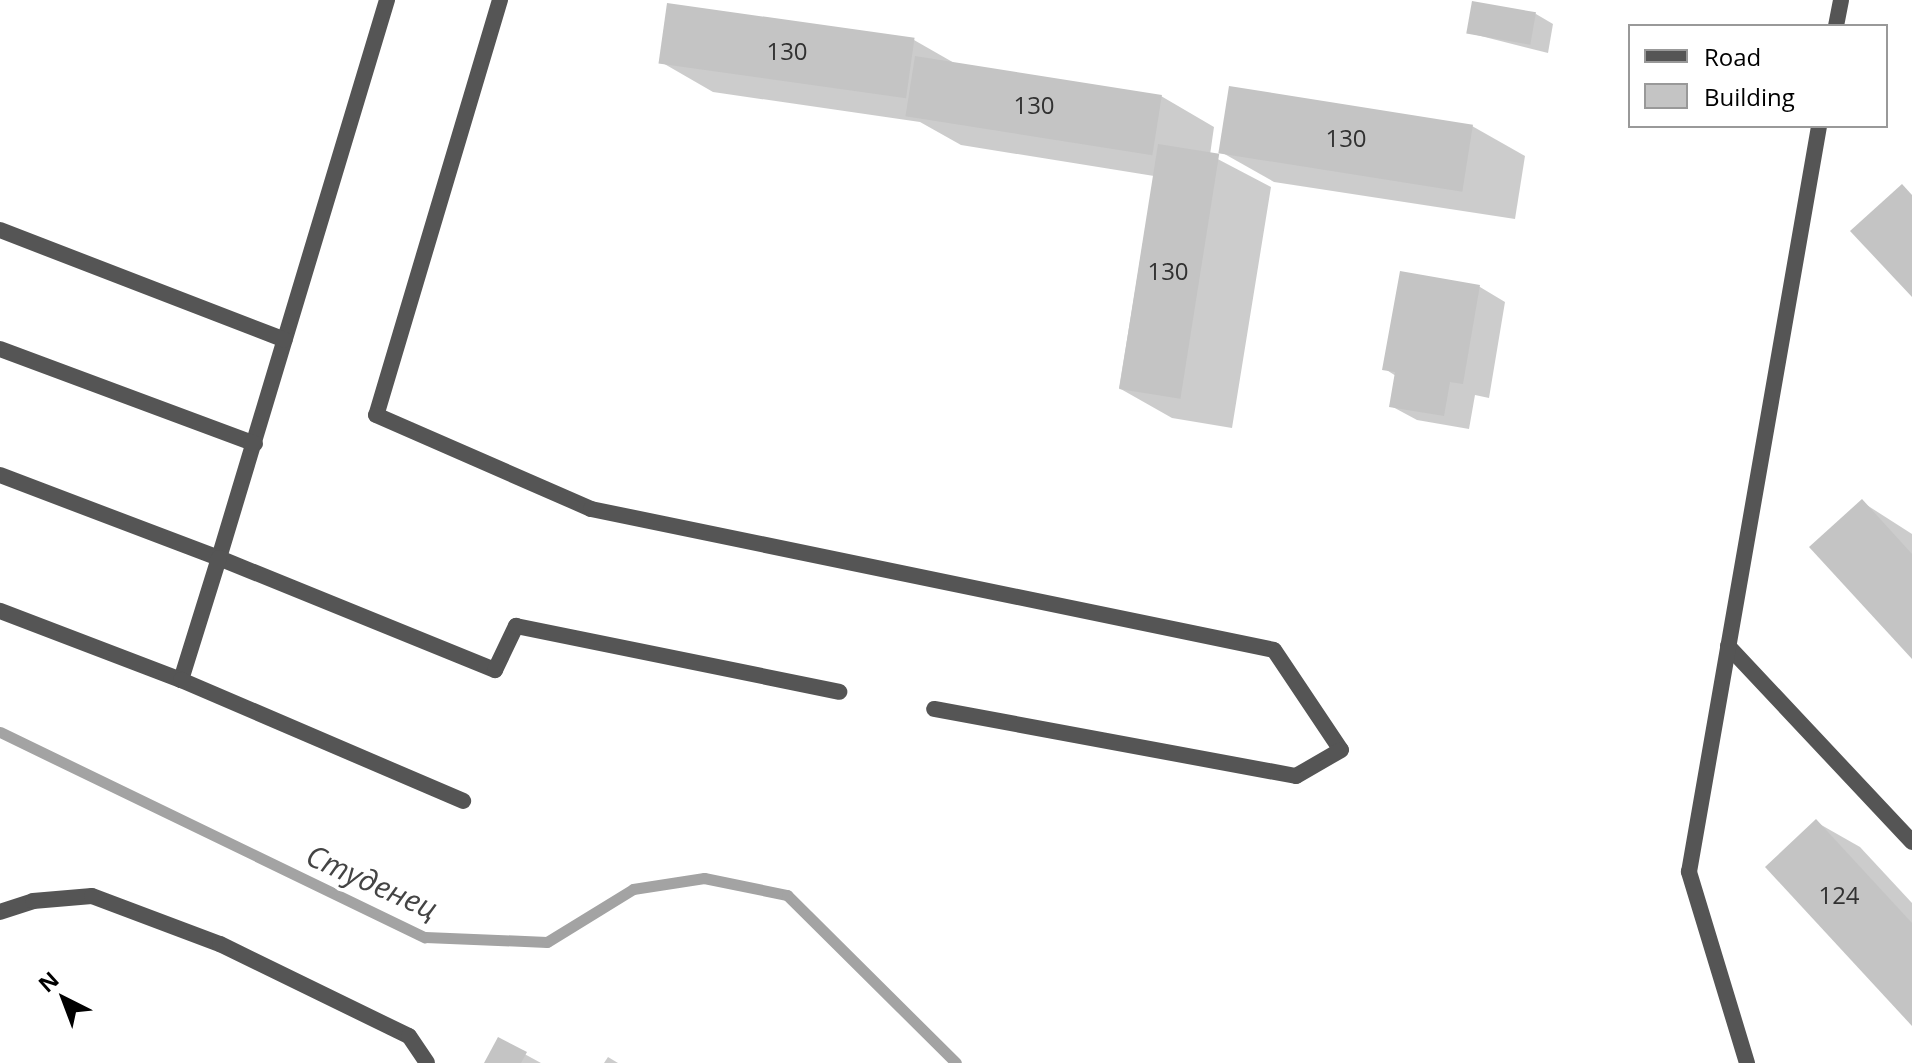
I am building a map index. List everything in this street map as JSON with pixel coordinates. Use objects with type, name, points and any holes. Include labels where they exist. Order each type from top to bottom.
[{"type":"street","points":[[181,680],[387,0]]},
{"type":"street","points":[[500,0],[376,415],[591,509],[1274,650],[1341,750],[1296,776],[934,709]]},
{"type":"street","points":[[1836,24],[1841,0]]},
{"type":"street","points":[[1747,1063],[1689,872],[1819,128]]},
{"type":"street","points":[[0,230],[285,340]]},
{"type":"street","points":[[0,349],[255,444]]},
{"type":"street","points":[[0,475],[219,558],[495,670],[516,626],[839,692]]},
{"type":"street","points":[[0,611],[181,680],[463,801]]},
{"type":"street","points":[[1728,646],[1912,842]]},
{"type":"street","points":[[0,912],[33,901],[92,896],[220,944],[409,1036],[427,1063]]},
{"type":"building","points":[[1472,1],[1536,12],[1530,45],[1466,33]]},
{"type":"building","points":[[667,3],[915,38],[906,98],[659,63]]},
{"type":"building","points":[[915,56],[1162,95],[1152,155],[905,116]]},
{"type":"building","points":[[1229,86],[1473,125],[1462,192],[1218,153]]},
{"type":"building","points":[[1158,144],[1219,154],[1180,399],[1119,389]]},
{"type":"building","points":[[1902,184],[1912,195],[1912,297],[1850,231]]},
{"type":"building","points":[[1400,271],[1480,285],[1463,384],[1450,382],[1444,416],[1389,407],[1395,372],[1382,370]]},
{"type":"building","points":[[1862,499],[1912,554],[1912,659],[1809,547]]},
{"type":"building","points":[[1816,819],[1912,923],[1912,1026],[1765,867]]},
{"type":"building","points":[[498,1037],[527,1052],[521,1063],[484,1063]]},
{"type":"waterway","name":"Студенец","points":[[0,732],[425,937],[547,942],[633,889],[704,878],[787,895],[956,1063]]}]
